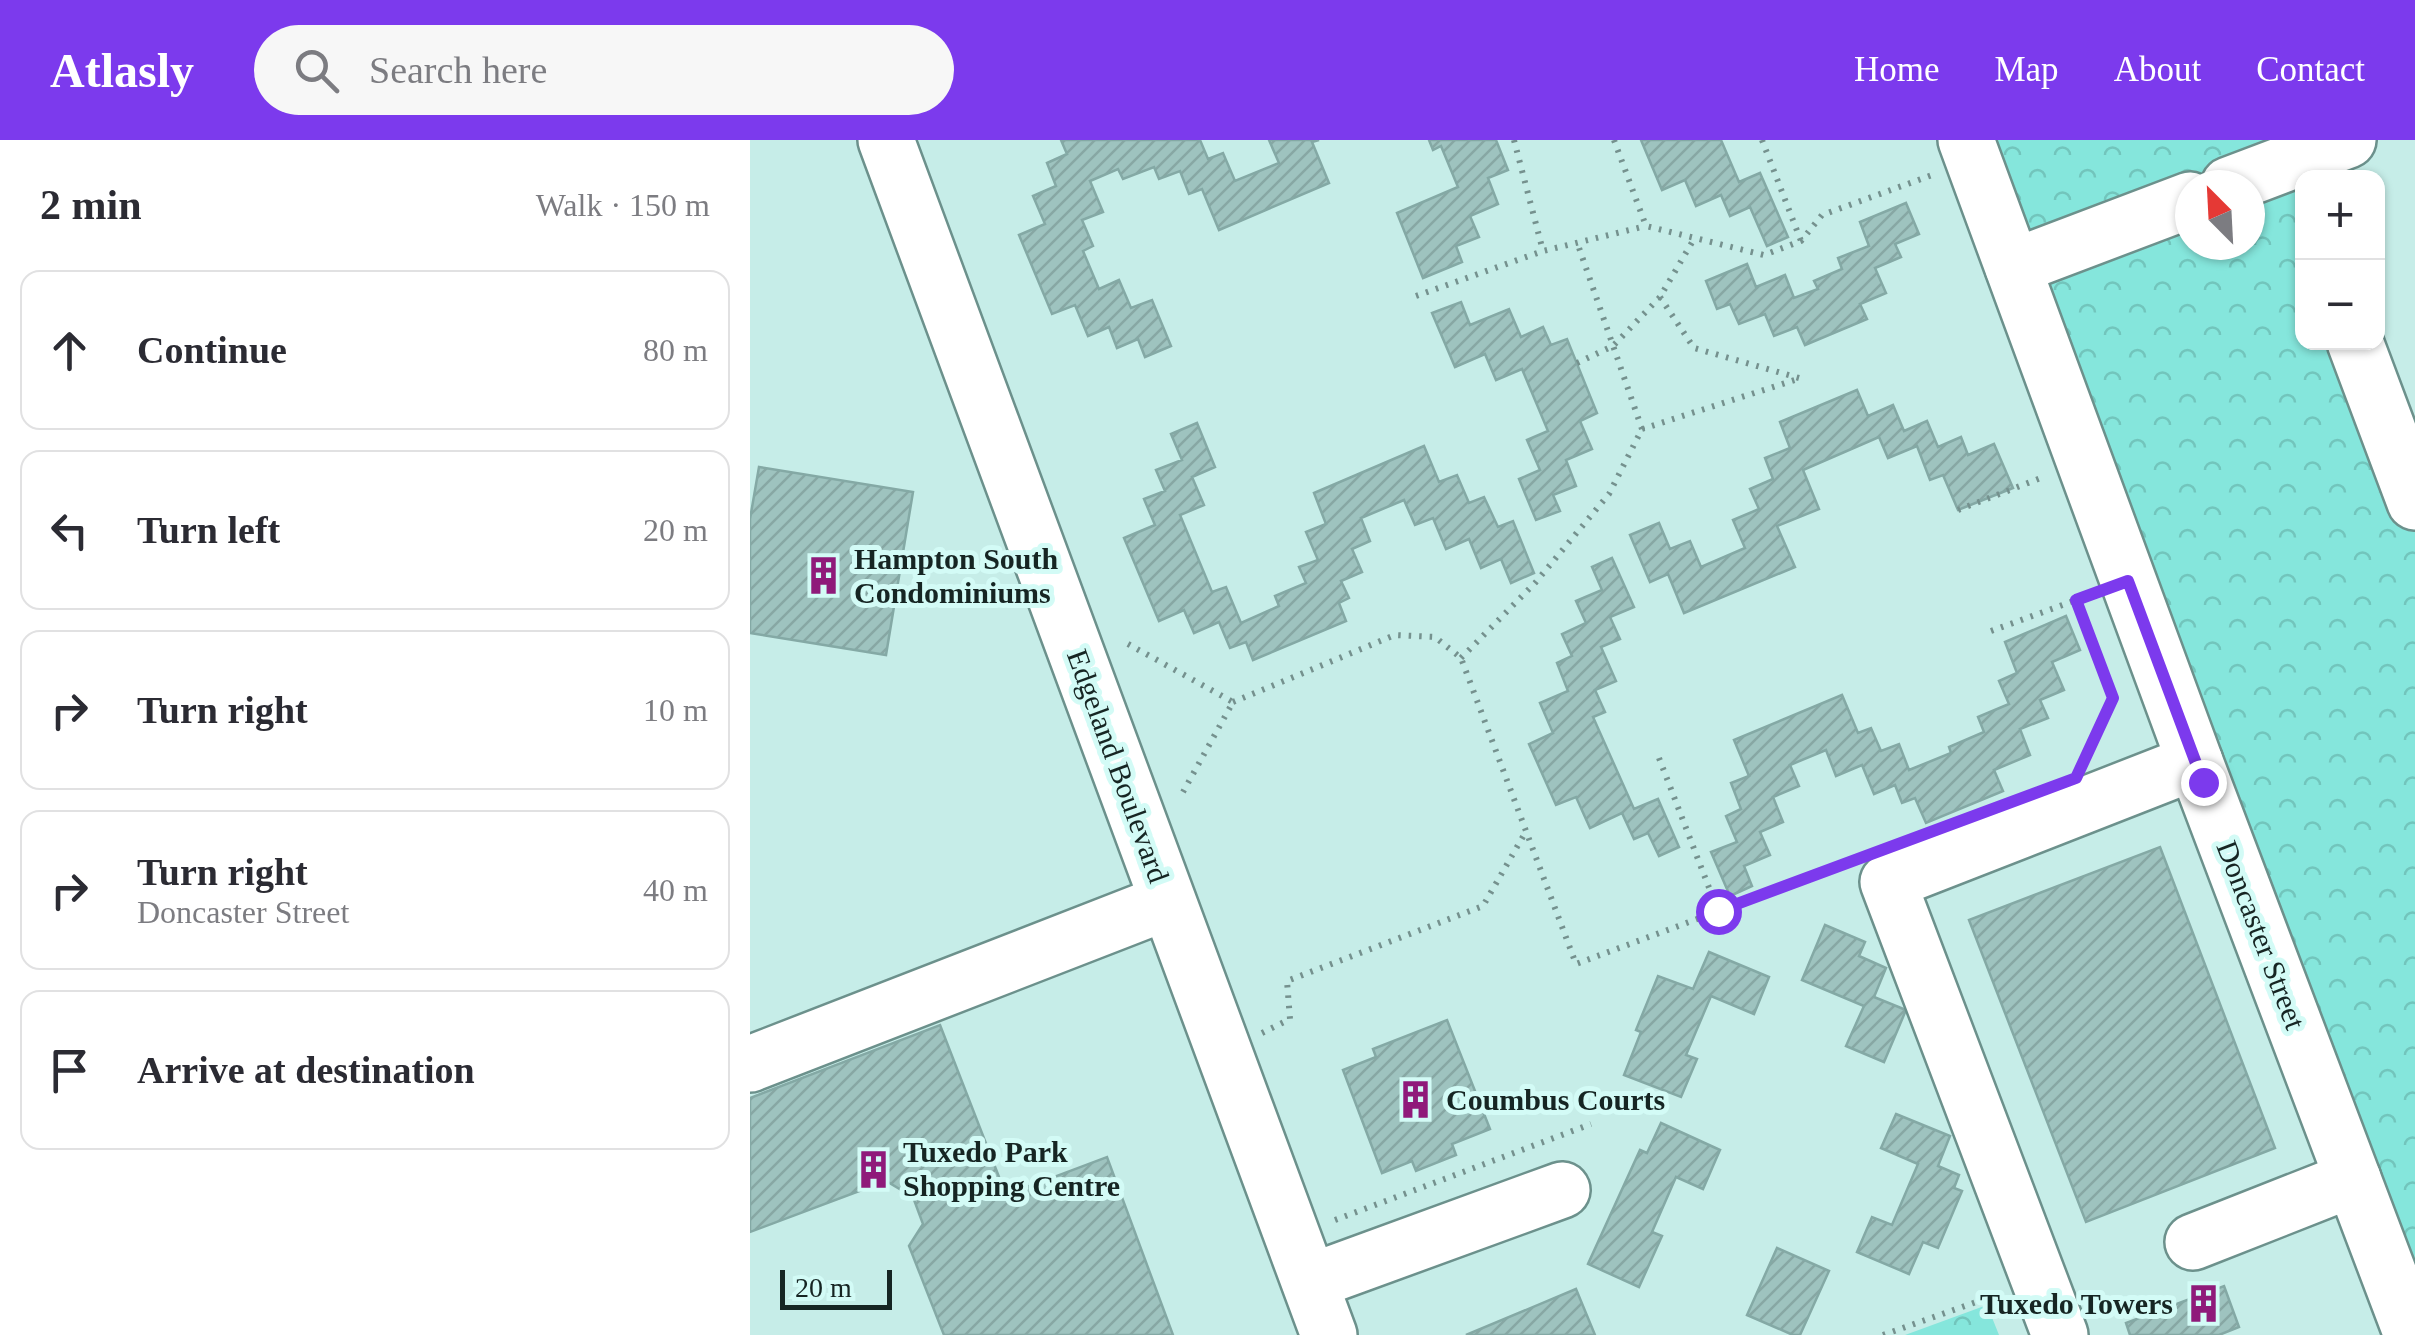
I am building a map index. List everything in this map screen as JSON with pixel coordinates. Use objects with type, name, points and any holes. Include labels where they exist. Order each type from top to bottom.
[{"type":"street","name":"Edgeland Boulevard","points":[[886,140],[1330,1335]]},
{"type":"street","points":[[2311,170],[2348,140]]},
{"type":"street","name":"Doncaster Street","points":[[1970,150],[2412,1335]]},
{"type":"street","points":[[2265,184],[2295,183]]},
{"type":"street","points":[[2013,268],[2175,206]]},
{"type":"street","points":[[2358,350],[2415,502]]},
{"type":"street","points":[[2060,1335],[1888,882],[2196,762]]},
{"type":"street","points":[[750,1064],[1167,902]]},
{"type":"street","points":[[2193,1242],[2353,1180]]},
{"type":"street","points":[[1301,1259],[1562,1190]]},
{"type":"path","points":[[1514,140],[1543,250]]},
{"type":"path","points":[[1614,140],[1646,226]]},
{"type":"path","points":[[1762,140],[1802,242]]},
{"type":"path","points":[[1416,296],[1543,250],[1646,226],[1764,255],[1802,242],[1822,215],[1970,150]]},
{"type":"path","points":[[1577,363],[1613,346],[1660,297],[1694,239]]},
{"type":"path","points":[[1577,242],[1642,429]]},
{"type":"path","points":[[1461,658],[1534,583],[1609,494],[1642,429],[1799,378],[1694,348],[1660,297]]},
{"type":"path","points":[[1958,510],[2084,461]]},
{"type":"path","points":[[1991,631],[2128,581]]},
{"type":"path","points":[[2076,600],[2113,698],[2083,762]]},
{"type":"path","points":[[1183,792],[1233,702],[1395,635],[1435,638],[1461,658],[1576,964],[1861,858]]},
{"type":"path","points":[[1128,644],[1233,702]]},
{"type":"path","points":[[1659,758],[1718,911]]},
{"type":"path","points":[[1222,1050],[1290,1019],[1287,982],[1483,906],[1526,832]]},
{"type":"path","points":[[1301,1259],[1591,1124]]},
{"type":"path","points":[[1882,1335],[2040,1281]]},
{"type":"green space","points":[[1988,140],[2276,140],[2295,192],[2295,350],[2355,350],[2415,510],[2415,1286]]},
{"type":"green space","points":[[1987,1305],[1999,1335],[1905,1335]]},
{"type":"building","points":[[1061,140],[1200,140],[1208,159],[1223,153],[1235,181],[1279,163],[1269,140],[1319,140],[1312,142],[1329,183],[1219,230],[1202,189],[1189,194],[1180,171],[1159,179],[1154,167],[1123,179],[1118,169],[1090,181],[1103,212],[1082,220],[1093,246],[1083,251],[1099,289],[1119,280],[1131,308],[1152,300],[1171,346],[1145,357],[1138,339],[1117,348],[1109,327],[1088,336],[1075,305],[1052,314],[1019,235],[1045,224],[1033,196],[1056,186],[1047,163],[1067,154]]},
{"type":"building","points":[[1429,140],[1496,140],[1508,170],[1488,178],[1498,204],[1470,216],[1479,237],[1456,246],[1462,262],[1423,278],[1397,213],[1458,187],[1441,146],[1433,150]]},
{"type":"building","points":[[1641,140],[1721,140],[1739,182],[1760,173],[1788,237],[1767,246],[1750,207],[1730,216],[1721,195],[1696,206],[1685,180],[1662,190]]},
{"type":"building","points":[[1906,203],[1919,234],[1895,244],[1901,257],[1875,268],[1886,293],[1860,304],[1867,319],[1805,345],[1797,327],[1774,336],[1765,314],[1739,324],[1730,304],[1717,309],[1706,281],[1747,264],[1756,287],[1785,275],[1794,298],[1818,289],[1814,281],[1842,269],[1838,258],[1869,246],[1860,222]]},
{"type":"building","points":[[1461,302],[1470,325],[1509,309],[1521,337],[1543,327],[1551,345],[1567,339],[1597,413],[1580,421],[1592,449],[1566,460],[1576,486],[1553,495],[1560,511],[1536,520],[1519,479],[1540,470],[1527,440],[1548,431],[1522,369],[1496,380],[1485,354],[1455,367],[1432,313]]},
{"type":"building","points":[[1857,390],[1868,416],[1893,405],[1904,431],[1927,421],[1938,447],[1961,437],[1968,455],[1994,444],[2013,488],[1958,510],[1943,475],[1930,480],[1917,446],[1888,458],[1879,437],[1803,470],[1819,509],[1777,526],[1795,567],[1684,613],[1668,574],[1650,582],[1630,535],[1659,523],[1670,549],[1690,541],[1701,567],[1745,548],[1733,520],[1759,509],[1750,489],[1773,479],[1765,458],[1790,448],[1780,422]]},
{"type":"building","points":[[1197,423],[1215,467],[1192,477],[1204,505],[1180,515],[1212,592],[1226,587],[1241,623],[1279,606],[1275,596],[1306,583],[1299,567],[1318,560],[1306,532],[1326,524],[1314,493],[1424,446],[1439,482],[1457,475],[1469,503],[1484,497],[1498,527],[1513,521],[1534,573],[1511,583],[1501,559],[1481,568],[1469,539],[1446,549],[1433,518],[1415,525],[1404,500],[1361,518],[1370,541],[1352,549],[1362,572],[1341,581],[1349,598],[1339,603],[1346,621],[1253,660],[1246,642],[1230,648],[1219,622],[1194,633],[1184,610],[1159,621],[1124,538],[1155,525],[1144,499],[1165,491],[1156,470],[1182,460],[1171,434]]},
{"type":"building","name":"Hampton South Condominiums","points":[[759,467],[913,492],[886,655],[750,633],[750,519]]},
{"type":"building","points":[[1612,558],[1634,607],[1610,617],[1620,639],[1601,647],[1616,681],[1595,690],[1605,712],[1593,717],[1634,809],[1658,799],[1679,847],[1659,856],[1648,833],[1634,839],[1622,813],[1590,828],[1576,797],[1556,805],[1529,744],[1553,733],[1540,703],[1568,691],[1557,663],[1572,656],[1562,634],[1586,623],[1576,601],[1602,590],[1592,567]]},
{"type":"building","points":[[2066,616],[2080,650],[2052,662],[2064,690],[2040,700],[2048,718],[2020,729],[2030,755],[1994,770],[2003,791],[1926,823],[1915,798],[1902,803],[1895,785],[1874,794],[1862,765],[1836,776],[1826,750],[1790,765],[1799,786],[1773,797],[1783,822],[1760,832],[1770,855],[1744,866],[1752,886],[1730,896],[1711,852],[1737,842],[1726,816],[1741,809],[1731,783],[1749,776],[1734,740],[1842,695],[1858,733],[1871,728],[1881,751],[1899,744],[1909,770],[1951,753],[1949,747],[1984,732],[1978,717],[2009,704],[1999,681],[2017,673],[2005,642]]},
{"type":"building","points":[[2160,847],[2275,1148],[2086,1222],[1969,920]]},
{"type":"building","points":[[1825,925],[1865,942],[1859,956],[1886,968],[1874,997],[1906,1010],[1884,1062],[1846,1046],[1864,1006],[1802,980]]},
{"type":"building","points":[[1709,952],[1769,977],[1754,1014],[1711,996],[1686,1055],[1697,1059],[1681,1097],[1624,1075],[1641,1032],[1636,1030],[1658,976],[1693,989]]},
{"type":"building","name":"Coumbus Courts","points":[[1447,1020],[1490,1129],[1452,1144],[1456,1155],[1416,1171],[1412,1161],[1382,1173],[1343,1070],[1376,1057],[1373,1049]]},
{"type":"building","name":"Tuxedo Park Shopping Centre","points":[[940,1025],[1006,1195],[1107,1157],[1173,1335],[944,1335],[909,1246],[923,1224],[913,1197],[886,1181],[750,1232],[750,1098]]},
{"type":"building","points":[[1896,1114],[1950,1136],[1938,1166],[1959,1175],[1954,1188],[1962,1191],[1938,1248],[1923,1242],[1909,1274],[1857,1252],[1872,1217],[1892,1225],[1918,1164],[1881,1148]]},
{"type":"building","points":[[1661,1123],[1720,1150],[1703,1189],[1676,1177],[1652,1232],[1662,1236],[1639,1287],[1588,1264],[1640,1150],[1647,1153]]},
{"type":"building","points":[[1777,1248],[1829,1271],[1800,1335],[1747,1315]]},
{"type":"building","name":"Tuxedo Towers","points":[[2224,1286],[2239,1327],[2219,1335],[2130,1335],[2126,1323]]},
{"type":"building","points":[[1576,1289],[1595,1335],[1466,1335]]},
{"type":"place","name":"Hampton South Condominiums","points":[[824,576]]},
{"type":"place","name":"Coumbus Courts","points":[[1416,1100]]},
{"type":"place","name":"Tuxedo Park Shopping Centre","points":[[873,1169]]},
{"type":"place","name":"Tuxedo Towers","points":[[2203,1304]]},
{"type":"route","points":[[1718,911],[2076,778],[2113,698],[2076,600],[2128,581],[2203,782]]}]
